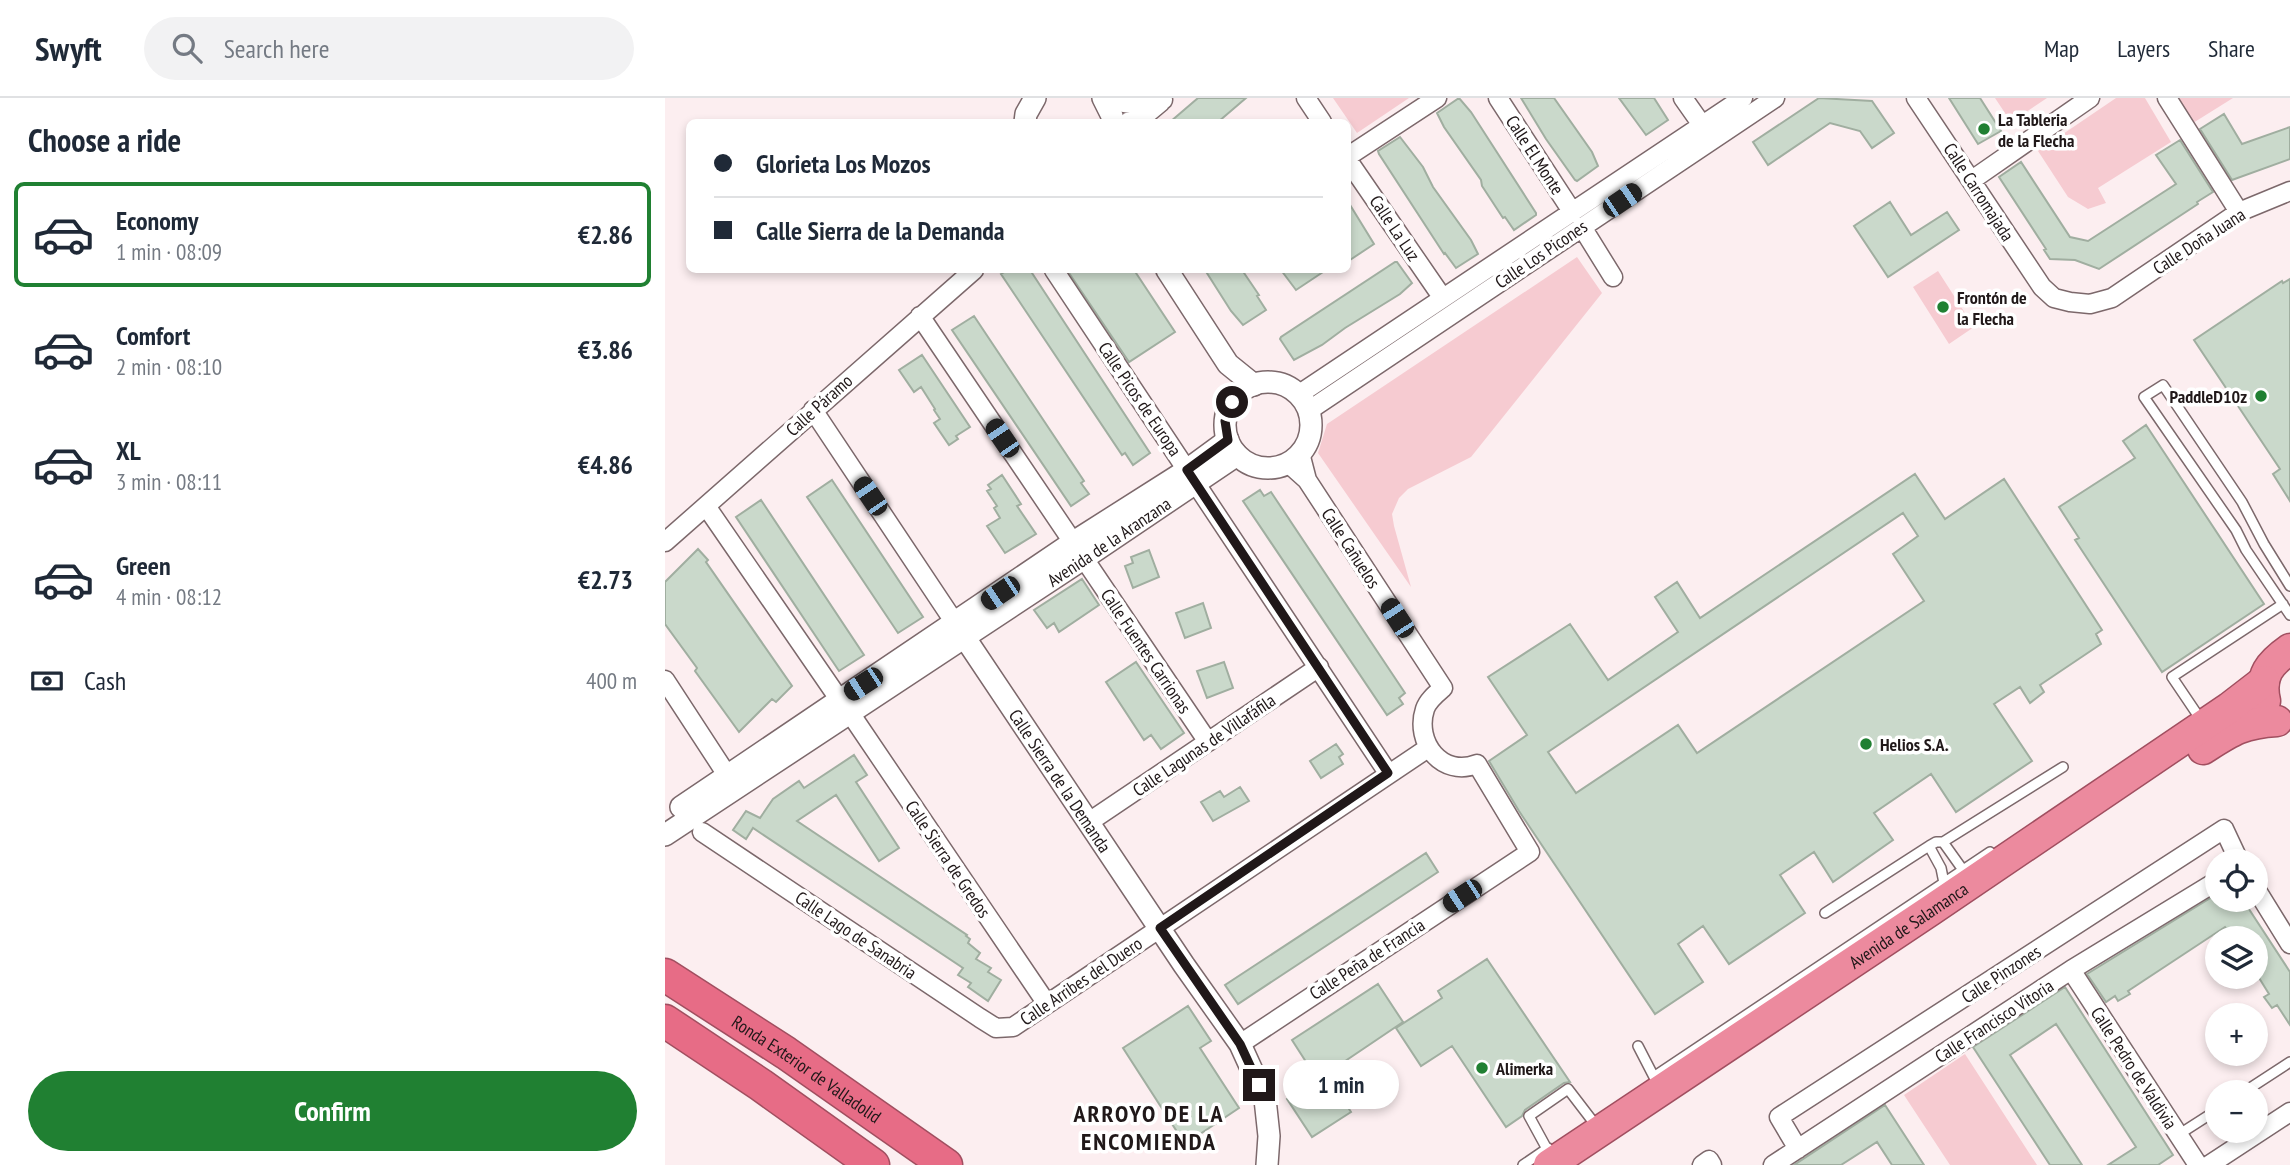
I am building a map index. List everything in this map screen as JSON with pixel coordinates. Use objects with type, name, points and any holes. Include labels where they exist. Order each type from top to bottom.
[{"type":"highway","name":"Avenida de Salamanca","points":[[1551,1152],[1920,918],[2229,708],[2274,660],[2290,649]]},
{"type":"highway","points":[[2256,681],[2266,706],[2283,725]]},
{"type":"highway","name":"Avenida de Salamanca","points":[[1580,1165],[2235,729],[2255,723],[2283,725]]},
{"type":"highway","name":"Ronda Exterior de Valladolid","points":[[665,975],[786,1053],[946,1165]]},
{"type":"highway","points":[[665,1021],[873,1165]]},
{"type":"street","points":[[1306,98],[1320,119]]},
{"type":"street","points":[[1351,155],[1436,98]]},
{"type":"street","name":"Calle El Monte","points":[[1498,98],[1613,277]]},
{"type":"street","points":[[1683,98],[1702,125]]},
{"type":"street","name":"Calle Los Picones","points":[[1303,403],[1577,220],[1702,125],[1743,98]]},
{"type":"street","name":"Calle Los Picones","points":[[1303,403],[1442,297],[1577,220],[1775,98]]},
{"type":"street","name":"Calle Carromajada","points":[[1916,98],[2042,287],[2054,298],[2070,302],[2090,304],[2112,298]]},
{"type":"street","points":[[1972,180],[2090,98]]},
{"type":"street","points":[[2167,98],[2239,212]]},
{"type":"street","points":[[1104,99],[1131,104],[1164,99]]},
{"type":"street","points":[[1104,99],[1112,119]]},
{"type":"street","points":[[1134,119],[1149,112],[1164,99]]},
{"type":"street","name":"Calle La Luz","points":[[1351,164],[1442,297]]},
{"type":"street","name":"Calle Doña Juana","points":[[2112,298],[2239,212],[2290,191]]},
{"type":"street","name":"Calle Páramo","points":[[665,542],[970,273]]},
{"type":"street","name":"Calle Picos de Europa","points":[[1056,273],[1388,773]]},
{"type":"street","points":[[1172,273],[1246,390]]},
{"type":"street","name":"Calle Fuentes Carrionas","points":[[920,316],[1207,742]]},
{"type":"street","points":[[1277,384],[1289,388],[1303,403],[1311,425],[1310,436],[1294,458],[1271,468],[1259,467],[1249,464],[1232,448],[1225,421],[1229,409],[1246,390],[1277,384]]},
{"type":"street","name":"Calle Sierra de la Demanda","points":[[813,410],[1240,1044],[1265,1098],[1269,1136],[1267,1165]]},
{"type":"street","name":"Avenida de la Aranzana","points":[[665,835],[844,706],[1232,448]]},
{"type":"street","name":"Calle Cañuelos","points":[[1294,458],[1443,688],[1432,696],[1425,708],[1423,726],[1428,748]]},
{"type":"street","name":"Calle Sierra de Gredos","points":[[706,506],[1047,1004]]},
{"type":"street","name":"Calle Lagunas de Villafáfila","points":[[1089,822],[1319,667]]},
{"type":"street","points":[[665,680],[727,775]]},
{"type":"street","name":"Avenida de la Aranzana","points":[[665,818],[727,775],[844,706]]},
{"type":"street","name":"Calle Peña de Francia","points":[[1240,1044],[1530,852],[1477,764],[1468,768],[1450,764],[1437,758],[1428,748]]},
{"type":"street","name":"Calle Arribes del Duero","points":[[1013,1027],[1428,748]]},
{"type":"street","name":"Calle Pinzones","points":[[1798,1149],[1779,1117],[2224,829],[2233,849]]},
{"type":"street","name":"Calle Lago de Sanabria","points":[[702,832],[980,1018],[996,1027],[1013,1027]]},
{"type":"street","name":"Calle Francisco Vitoria","points":[[1773,1165],[2071,970],[2205,888]]},
{"type":"street","points":[[2268,908],[2290,944]]},
{"type":"street","name":"Calle Pedro de Valdivia","points":[[2071,970],[2198,1165]]},
{"type":"street","points":[[2209,1165],[2290,1112]]},
{"type":"street","points":[[1702,1165],[1709,1160],[1712,1165]]},
{"type":"lane","points":[[2290,586],[2242,502],[2163,385],[2144,397],[2236,530],[2246,550],[2290,615]]},
{"type":"lane","points":[[2246,550],[2261,539]]},
{"type":"lane","points":[[2207,708],[2194,715],[2172,677],[2283,604]]},
{"type":"lane","points":[[1825,913],[1935,842],[1943,842],[2063,767]]},
{"type":"lane","points":[[1943,842],[1963,870]]},
{"type":"lane","points":[[1929,846],[1941,868],[1944,883]]},
{"type":"lane","points":[[1644,1084],[1997,847]]},
{"type":"lane","points":[[1638,1046],[1654,1077]]},
{"type":"lane","points":[[2262,1080],[2290,1062]]},
{"type":"lane","points":[[1523,1165],[1551,1152],[1529,1116],[1568,1089],[1591,1119]]},
{"type":"lane","points":[[1580,1127],[1601,1112]]},
{"type":"lane","points":[[2178,1135],[2205,1118]]},
{"type":"shaded area","points":[[1333,98],[1409,98],[1357,133],[1351,119],[1347,119]]},
{"type":"shaded area","points":[[1995,98],[2047,98],[2011,122]]},
{"type":"shaded area","points":[[2116,98],[2145,98],[2171,142],[2098,188],[2106,203],[2088,209],[2068,197],[2038,151]]},
{"type":"shaded area","points":[[2179,98],[2233,98],[2193,123]]},
{"type":"shaded area","points":[[1577,257],[1602,293],[1471,457],[1408,489],[1399,498],[1392,514],[1411,587],[1318,453],[1327,424]]},
{"type":"shaded area","name":"Frontón de la Flecha","points":[[1938,271],[1974,327],[1949,344],[1913,287]]},
{"type":"shaded area","points":[[1965,1054],[2037,1165],[1950,1165],[1904,1095]]},
{"type":"building","points":[[1198,98],[1246,98],[1222,119],[1174,119]]},
{"type":"building","points":[[1459,98],[1471,112],[1536,213],[1514,230],[1505,217],[1503,218],[1437,113]]},
{"type":"building","points":[[1521,98],[1554,98],[1592,152],[1598,166],[1575,180]]},
{"type":"building","points":[[1619,98],[1654,98],[1668,120],[1646,135]]},
{"type":"building","points":[[1819,98],[1872,101],[1894,133],[1872,148],[1860,131],[1830,123],[1768,165],[1753,142]]},
{"type":"building","points":[[1949,98],[1980,98],[2001,131],[1978,144]]},
{"type":"building","points":[[2224,114],[2242,144],[2290,127],[2290,159],[2232,180],[2200,129]]},
{"type":"building","points":[[1400,137],[1423,167],[1433,187],[1478,254],[1456,268],[1444,254],[1379,154],[1378,151]]},
{"type":"building","points":[[2180,140],[2213,192],[2099,269],[2075,260],[2050,259],[1999,177],[2021,162],[2070,237],[2088,241],[2176,184],[2156,155]]},
{"type":"building","points":[[1890,202],[1911,235],[1947,212],[1959,230],[1888,277],[1854,226]]},
{"type":"building","points":[[1351,207],[1374,244],[1351,259]]},
{"type":"building","points":[[1395,262],[1412,283],[1400,294],[1322,345],[1294,360],[1281,337]]},
{"type":"building","points":[[1032,273],[1150,453],[1133,465],[1125,453],[1122,455],[1001,274]]},
{"type":"building","points":[[1069,273],[1136,273],[1175,332],[1129,362]]},
{"type":"building","points":[[1207,273],[1244,273],[1266,310],[1243,325]]},
{"type":"building","points":[[1283,273],[1322,273],[1296,290]]},
{"type":"building","name":"PaddleD10z","points":[[2290,279],[2290,501],[2273,474],[2280,469],[2194,340],[2282,281],[2283,283]]},
{"type":"building","points":[[974,316],[1084,481],[1081,483],[1089,494],[1071,506],[952,330]]},
{"type":"building","points":[[922,355],[970,427],[956,436],[958,439],[949,445],[934,423],[940,419],[921,387],[914,392],[899,370]]},
{"type":"building","points":[[2146,425],[2264,604],[2162,672],[2075,540],[2079,538],[2059,507],[2135,458],[2123,441]]},
{"type":"building","name":"Helios S.A.","points":[[1915,474],[1945,519],[2004,479],[2102,630],[2096,634],[2101,644],[2040,685],[2044,692],[2030,703],[2020,687],[1994,704],[2032,761],[1956,812],[1931,774],[1874,813],[1893,840],[1833,882],[1814,852],[1780,875],[1805,913],[1729,964],[1703,926],[1678,944],[1703,982],[1655,1014],[1519,811],[1489,761],[1527,735],[1488,677],[1570,624],[1608,680],[1678,632],[1655,597],[1677,582],[1700,618]],"holes":[[[1903,513],[1918,536],[1893,554],[1924,601],[1697,753],[1678,725],[1576,793],[1548,752]]]},
{"type":"building","points":[[1002,475],[1021,504],[1017,506],[1036,534],[1005,553],[987,526],[1000,518],[994,508],[997,506],[987,491],[991,489],[988,485]]},
{"type":"building","points":[[832,480],[923,617],[898,633],[807,497]]},
{"type":"building","points":[[1260,490],[1264,496],[1271,492],[1405,693],[1399,698],[1403,704],[1387,715],[1243,501]]},
{"type":"building","points":[[761,500],[864,655],[839,671],[736,517]]},
{"type":"building","points":[[698,549],[792,686],[776,702],[772,699],[739,732],[665,624],[665,582]]},
{"type":"building","points":[[1149,550],[1159,577],[1133,588],[1125,566],[1133,563],[1131,557]]},
{"type":"building","points":[[1082,579],[1099,605],[1059,632],[1054,623],[1047,628],[1034,610]]},
{"type":"building","points":[[1203,603],[1211,628],[1185,638],[1176,613]]},
{"type":"building","points":[[1136,662],[1184,733],[1161,749],[1151,735],[1144,740],[1106,682]]},
{"type":"building","points":[[1224,662],[1233,688],[1207,698],[1197,671]]},
{"type":"building","points":[[1336,744],[1343,754],[1339,757],[1343,764],[1321,778],[1310,761]]},
{"type":"building","points":[[854,755],[867,775],[856,782],[899,848],[879,861],[836,795],[797,821],[967,935],[970,939],[968,943],[980,953],[976,959],[991,968],[988,972],[1001,980],[988,1001],[968,987],[971,983],[958,975],[963,968],[753,828],[746,839],[733,830],[746,811],[760,818],[773,799],[799,781],[804,788]]},
{"type":"building","points":[[1240,787],[1249,801],[1213,821],[1201,802],[1220,791],[1224,797]]},
{"type":"building","points":[[1426,853],[1438,872],[1238,1004],[1225,985]]},
{"type":"building","points":[[2205,901],[2205,912],[2251,912],[2260,926],[2205,926],[2205,940],[2128,991],[2130,994],[2118,1001],[2115,996],[2106,1002],[2087,974]]},
{"type":"building","points":[[2268,938],[2290,972],[2290,1025],[2277,1005],[2272,1008],[2264,997],[2269,994],[2266,989]]},
{"type":"building","points":[[1487,959],[1570,1082],[1564,1083],[1525,1110],[1522,1116],[1506,1127],[1452,1046],[1421,1066],[1396,1028],[1442,998],[1438,991]]},
{"type":"building","points":[[1378,984],[1403,1022],[1326,1074],[1351,1112],[1312,1137],[1287,1099],[1317,1079],[1292,1040]]},
{"type":"building","points":[[2065,987],[2173,1155],[2158,1165],[2108,1165],[2136,1147],[2056,1024],[2010,1055],[2082,1165],[2050,1165],[1973,1047]]},
{"type":"building","points":[[1188,1006],[1211,1041],[1200,1048],[1239,1108],[1185,1144],[1123,1048]]},
{"type":"building","points":[[1885,1105],[1924,1165],[1892,1165],[1877,1142],[1841,1165],[1794,1165]]},
{"type":"place","name":"La Tableria de la Flecha","points":[[1984,129]]},
{"type":"place","name":"Frontón de la Flecha","points":[[1943,307]]},
{"type":"place","name":"PaddleD10z","points":[[2261,396]]},
{"type":"place","name":"Helios S.A.","points":[[1866,744]]},
{"type":"place","name":"Alimerka","points":[[1482,1068]]},
{"type":"district","name":"ARROYO DE LA ENCOMIENDA","points":[[1149,1127]]},
{"type":"route","points":[[1232,402],[1225,421],[1228,440],[1187,470],[1388,773],[1160,928],[1240,1044],[1259,1085]]}]
